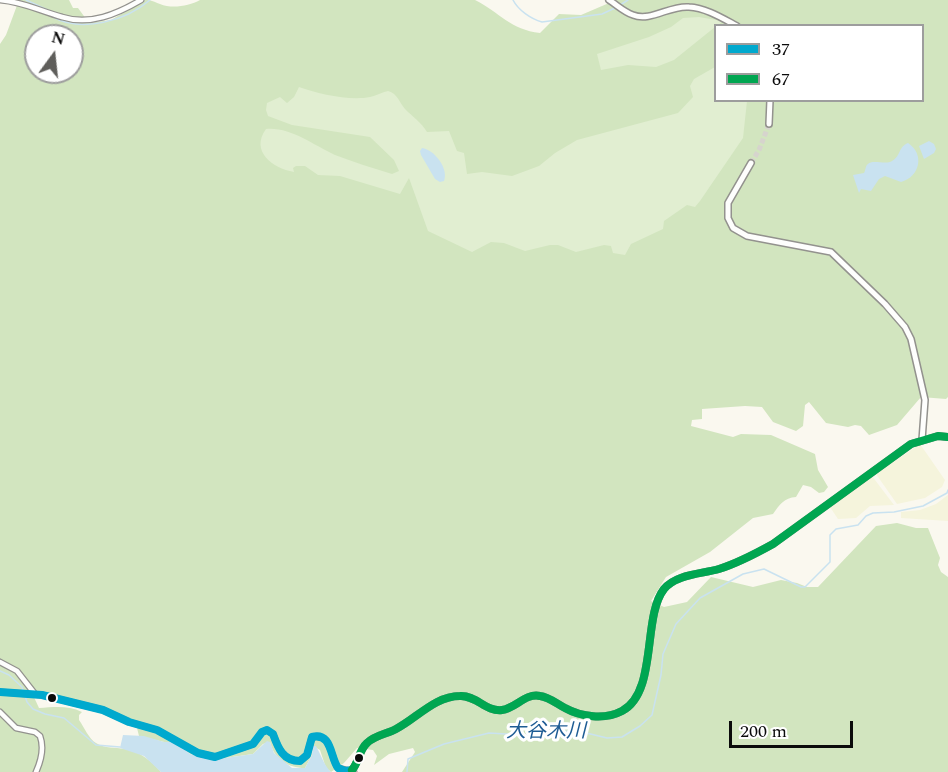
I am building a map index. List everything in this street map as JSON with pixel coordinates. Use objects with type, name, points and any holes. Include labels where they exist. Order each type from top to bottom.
[{"type":"main road","points":[[353,771],[367,742],[409,722],[434,704],[451,697],[463,696],[495,710],[504,710],[529,697],[539,696],[567,710],[584,715],[612,715],[623,710],[635,698],[640,686],[650,651],[656,602],[665,588],[685,577],[718,569],[754,555],[911,444],[922,440],[948,437]]},
{"type":"street","points":[[0,0],[26,3],[64,18],[81,20],[115,14],[141,0]]},
{"type":"street","points":[[609,0],[626,12],[639,17],[688,7],[703,9],[733,24]]},
{"type":"street","points":[[769,124],[770,102]]},
{"type":"street","points":[[751,163],[728,203],[730,223],[747,237],[831,252],[885,304],[905,327],[911,339],[925,400],[922,440]]},
{"type":"street","points":[[0,662],[17,671],[35,694]]},
{"type":"street","points":[[0,692],[35,694],[103,710],[129,722],[157,730],[198,753],[215,758],[254,744],[262,732],[267,730],[273,734],[278,748],[285,756],[300,761],[307,756],[312,737],[322,737],[330,746],[338,768],[353,771]]},
{"type":"street","points":[[0,712],[16,728],[35,732],[40,736],[42,743],[36,772]]},
{"type":"green space","points":[[19,0],[69,0],[73,8],[78,8],[89,23],[111,20],[145,0],[175,7],[200,0],[475,0],[513,24],[540,33],[559,14],[581,15],[616,0],[948,0],[948,397],[946,399],[921,397],[897,425],[869,435],[861,426],[848,427],[826,423],[809,402],[805,405],[803,426],[796,431],[773,422],[762,407],[702,409],[702,419],[692,420],[691,426],[733,437],[741,434],[771,435],[815,454],[818,470],[828,487],[824,492],[819,493],[803,485],[796,497],[783,502],[773,514],[753,518],[710,552],[666,577],[651,601],[664,607],[687,602],[711,577],[753,587],[781,580],[807,587],[818,587],[876,526],[897,523],[916,528],[928,528],[940,558],[938,565],[941,572],[948,577],[948,772],[402,772],[415,752],[413,748],[389,754],[374,765],[377,756],[373,750],[357,748],[344,763],[331,772],[326,768],[320,750],[313,746],[312,755],[305,768],[293,766],[278,758],[270,742],[263,744],[253,754],[211,760],[190,754],[175,742],[164,742],[139,736],[137,728],[77,704],[33,695],[39,708],[66,707],[82,712],[79,720],[93,741],[103,746],[140,754],[161,772],[0,772],[0,44],[6,35]],"holes":[[[699,17],[722,21],[720,24],[924,24],[924,102],[747,102],[743,138],[700,201],[695,207],[687,205],[664,221],[663,229],[631,244],[625,255],[613,253],[611,246],[604,245],[576,252],[558,245],[525,251],[504,243],[491,242],[472,252],[428,231],[409,178],[400,194],[340,176],[318,175],[305,166],[296,166],[293,168],[294,172],[286,170],[271,162],[262,151],[262,137],[266,129],[275,129],[293,134],[356,163],[392,174],[399,171],[394,160],[370,137],[292,125],[268,116],[266,110],[267,103],[280,97],[287,103],[294,97],[299,87],[353,98],[370,97],[388,91],[396,96],[427,132],[449,131],[457,151],[464,153],[467,174],[482,172],[512,176],[539,166],[577,140],[678,113],[693,97],[690,86],[694,79],[714,68],[714,28],[674,60],[656,67],[628,65],[601,70],[597,54],[649,37],[671,27],[683,18]]]},
{"type":"green space","points":[[239,0],[464,65],[655,0],[948,0],[948,244],[569,300],[138,154]]},
{"type":"green space","points":[[920,444],[945,480],[942,487],[925,498],[897,504],[876,474]]},
{"type":"green space","points":[[872,476],[894,505],[870,506],[856,518],[838,519],[830,507]]},
{"type":"green space","points":[[948,495],[948,521],[901,518],[901,512],[920,510],[936,504]]},
{"type":"water","points":[[929,141],[936,149],[924,159],[919,146]]},
{"type":"water","points":[[908,143],[917,153],[918,159],[918,165],[912,175],[901,182],[885,176],[879,179],[871,191],[861,189],[859,193],[853,175],[864,173],[866,166],[870,163],[892,161]]},
{"type":"water","points":[[422,148],[432,152],[440,161],[445,176],[444,181],[440,182],[435,179],[421,155]]},
{"type":"water","points":[[123,735],[144,736],[164,742],[175,742],[190,754],[211,760],[253,754],[267,741],[270,742],[274,753],[292,768],[305,768],[312,755],[313,746],[316,746],[331,772],[161,772],[144,756],[120,748]]},
{"type":"waterway","points":[[26,0],[52,12]]},
{"type":"waterway","points":[[53,17],[77,24],[103,22],[129,14],[150,0]]},
{"type":"waterway","points":[[513,0],[525,14],[542,22],[602,14],[615,8]]},
{"type":"waterway","points":[[620,5],[628,0]]},
{"type":"waterway","name":"大谷木川","points":[[407,772],[408,759],[444,744],[489,733],[540,736],[574,730],[607,738],[622,737],[652,715],[663,654],[676,624],[700,598],[743,574],[764,569],[805,587],[830,562],[830,535],[836,529],[858,525],[866,516],[873,513],[894,512],[923,506],[947,493],[948,490]]},
{"type":"waterway","points":[[0,671],[9,675],[22,687],[27,702],[33,709],[64,718],[96,745],[120,747]]},
{"type":"tunnel","points":[[751,163],[759,150],[769,124]]},
{"type":"transit line","name":"67","points":[[352,770],[362,749],[370,740],[396,729],[434,704],[451,697],[466,696],[496,710],[507,709],[530,697],[540,696],[571,711],[586,715],[608,716],[622,711],[633,701],[641,688],[657,602],[669,584],[682,577],[726,567],[760,551],[773,544],[911,444],[938,436],[948,437]]},
{"type":"transit line","name":"37","points":[[0,692],[42,695],[103,710],[129,722],[157,730],[198,753],[215,757],[253,744],[262,732],[267,730],[273,734],[279,749],[285,756],[300,761],[307,755],[312,737],[319,736],[330,746],[338,768],[345,771],[352,770]]}]
